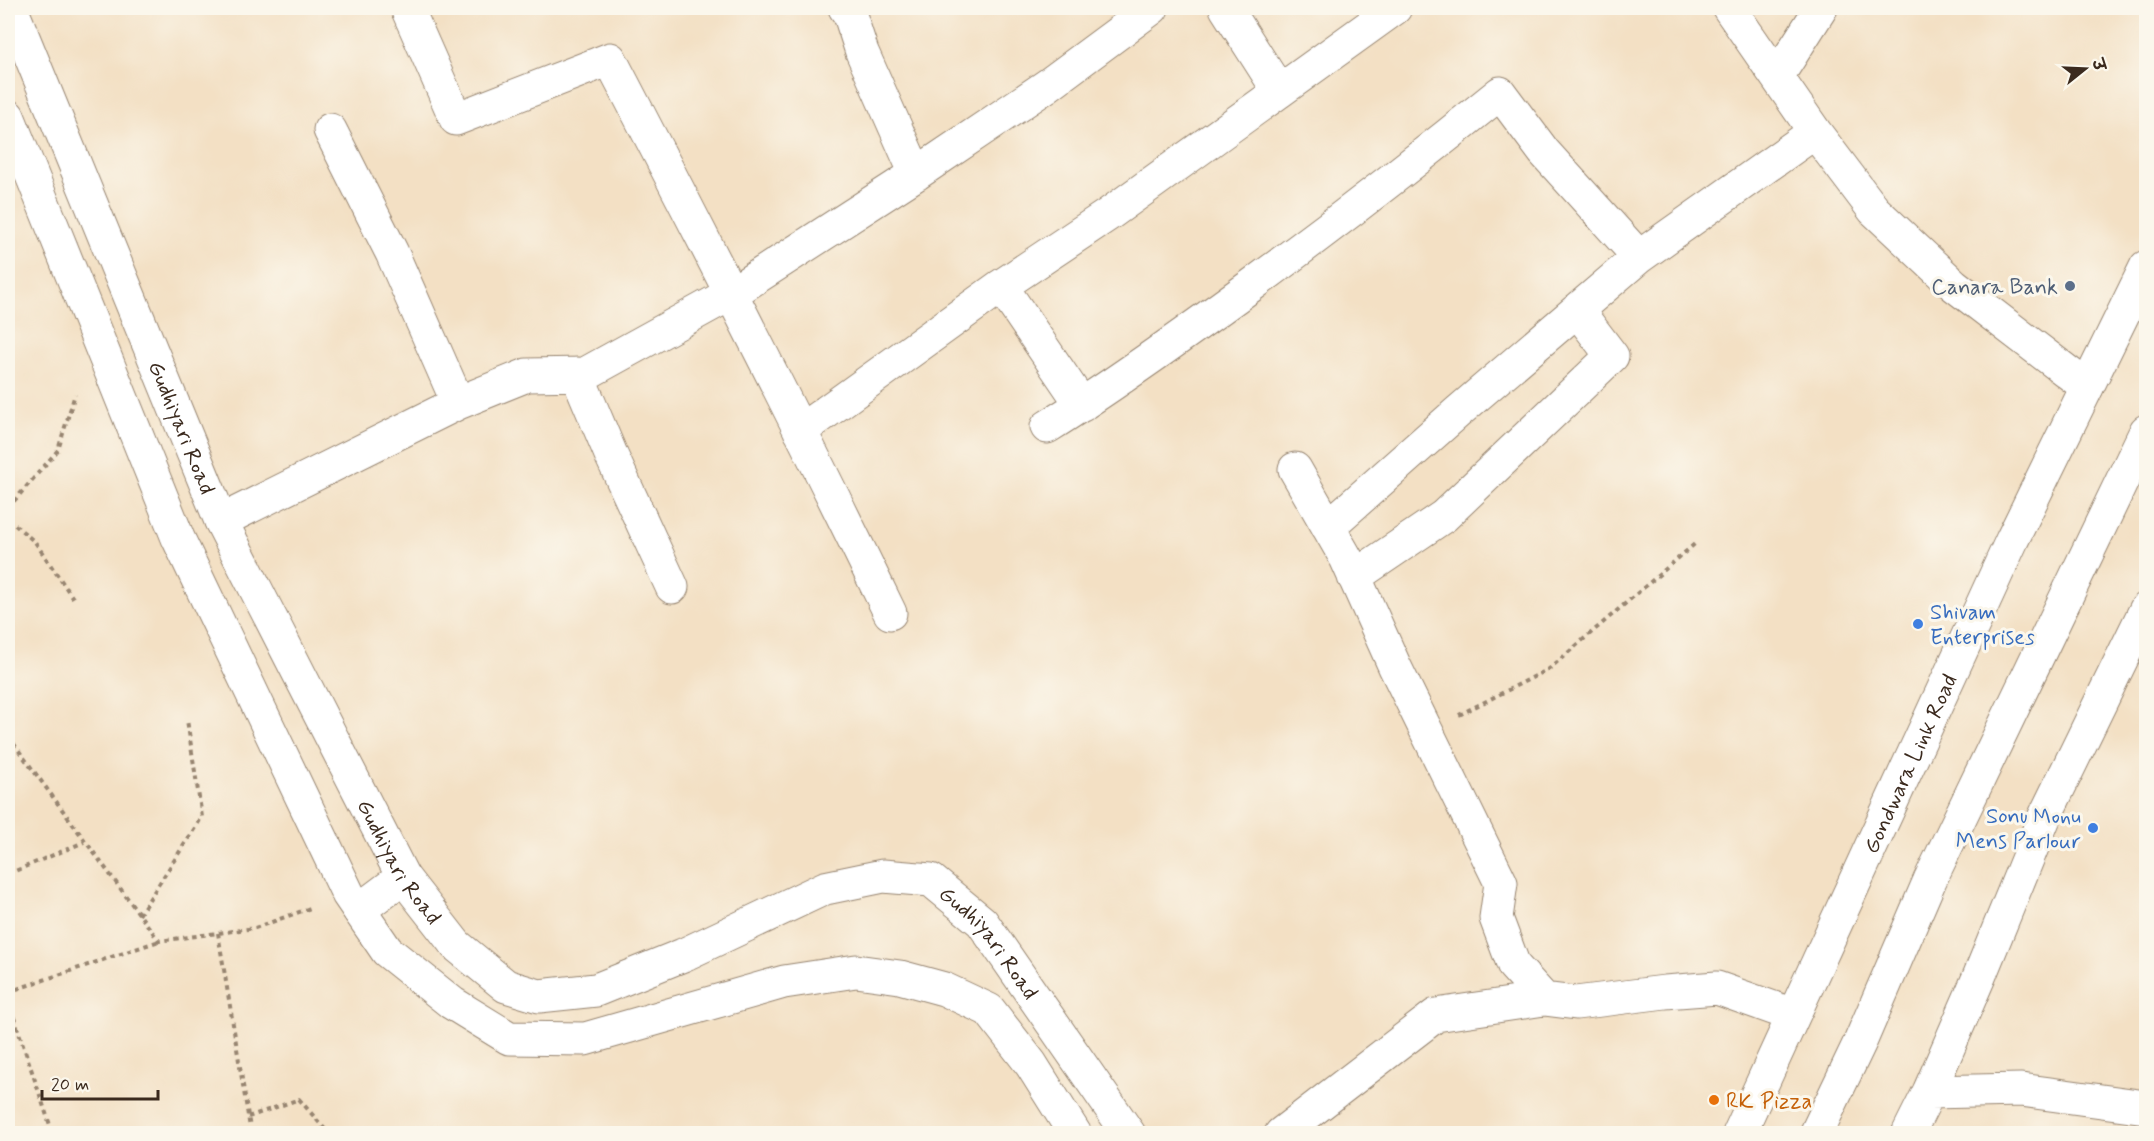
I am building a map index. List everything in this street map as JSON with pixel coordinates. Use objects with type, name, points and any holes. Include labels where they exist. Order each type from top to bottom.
[{"type":"street","name":"Gudhiyari Road","points":[[11,8],[221,521],[403,877],[456,945],[506,986],[539,996],[596,990],[683,955],[825,888],[883,876],[931,880],[982,922],[1129,1134]]},
{"type":"street","points":[[407,8],[456,119],[610,59],[732,293],[890,613]]},
{"type":"street","points":[[221,521],[458,403],[527,375],[585,374],[732,293],[1048,85],[1152,8]]},
{"type":"street","points":[[1226,8],[1279,92]]},
{"type":"street","points":[[801,431],[1001,286],[1109,214],[1395,8]]},
{"type":"street","points":[[1729,8],[1815,132],[1874,210],[1954,285],[2087,387]]},
{"type":"street","points":[[1778,77],[1821,8]]},
{"type":"street","points":[[852,10],[862,52],[916,174]]},
{"type":"street","points":[[1047,427],[1082,405],[1302,248],[1428,153],[1500,93],[1544,152],[1640,257]]},
{"type":"street","name":"Gudhiyari Road","points":[[8,116],[178,538],[353,902],[387,951],[452,1003],[509,1038],[585,1039],[784,982],[856,971],[900,977],[944,989],[989,1010],[1031,1064],[1075,1134]]},
{"type":"street","points":[[330,130],[392,253],[458,403]]},
{"type":"street","points":[[1328,527],[1459,411],[1640,257],[1815,132]]},
{"type":"street","name":"Gondwara Link Road","points":[[1739,1134],[2012,540],[2146,267]]},
{"type":"street","points":[[1001,286],[1082,405]]},
{"type":"street","points":[[1354,578],[1444,516],[1612,356],[1577,310]]},
{"type":"street","points":[[577,374],[672,588]]},
{"type":"street","points":[[1816,1134],[1861,1040],[1930,880],[2146,431]]},
{"type":"street","points":[[1295,469],[1354,578],[1426,732],[1501,883],[1496,918],[1514,966],[1544,999]]},
{"type":"street","points":[[1908,1134],[1929,1092],[1979,977],[2044,818],[2146,609]]},
{"type":"street","points":[[353,902],[403,877]]},
{"type":"street","points":[[1281,1134],[1436,1015],[1544,999],[1576,1004],[1665,992],[1717,988],[1793,1015]]},
{"type":"street","points":[[1929,1092],[2021,1090],[2146,1107]]},
{"type":"path","points":[[8,508],[58,450],[75,394]]},
{"type":"path","points":[[8,519],[35,542],[73,598]]},
{"type":"path","points":[[1426,732],[1549,669],[1697,542]]},
{"type":"path","points":[[139,915],[202,817],[188,720]]},
{"type":"path","points":[[8,736],[159,941]]},
{"type":"path","points":[[8,874],[85,842]]},
{"type":"path","points":[[8,992],[159,941],[255,928],[353,902]]},
{"type":"path","points":[[218,933],[251,1134]]},
{"type":"path","points":[[8,1000],[53,1134]]},
{"type":"path","points":[[248,1117],[299,1099],[329,1134]]},
{"type":"place","name":"Canara Bank","points":[[2070,286]]},
{"type":"place","name":"Shivam Enterprises","points":[[1918,624]]},
{"type":"place","name":"Sonu Monu Mens Parlour","points":[[2093,828]]},
{"type":"place","name":"RK Pizza","points":[[1714,1100]]}]
